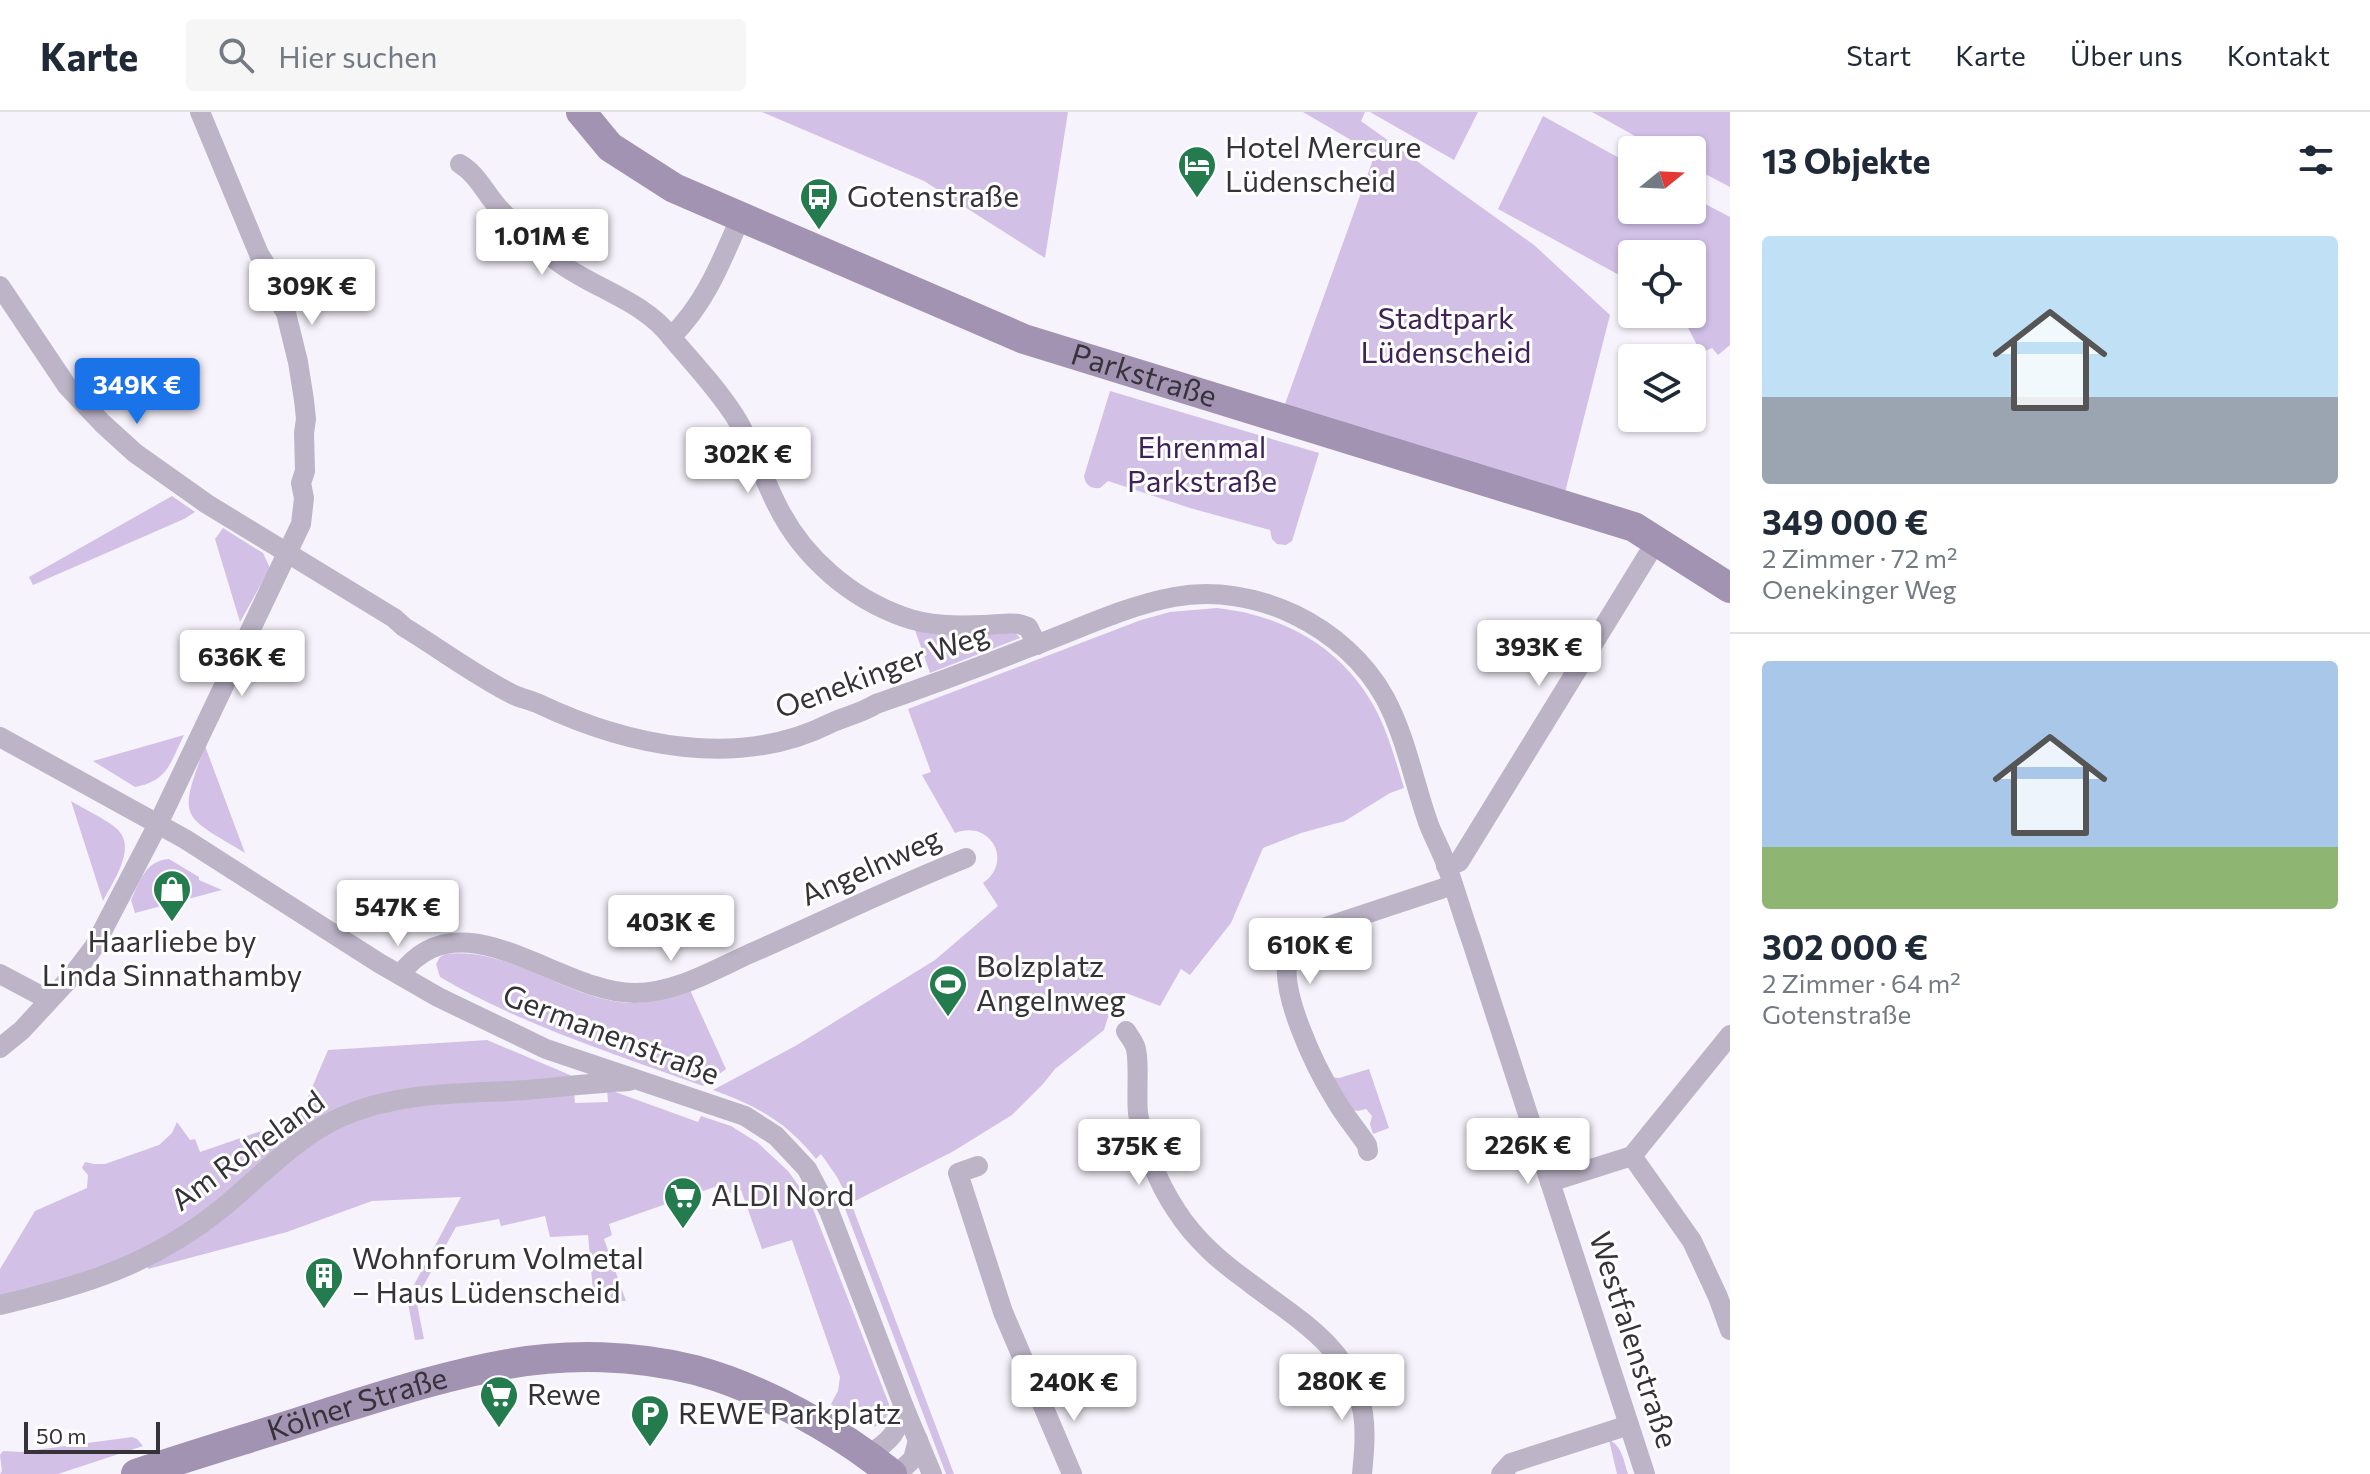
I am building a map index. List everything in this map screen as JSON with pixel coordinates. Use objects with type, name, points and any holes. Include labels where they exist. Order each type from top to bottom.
[{"type":"street","points":[[0,1048],[22,1030],[94,947],[158,824],[301,524],[306,419],[298,362],[286,313],[200,112]]},
{"type":"street","name":"Parkstraße","points":[[581,112],[610,147],[674,188],[1030,341],[1634,527],[1730,588]]},
{"type":"street","points":[[460,164],[471,171],[515,225],[560,263],[662,326],[736,417],[792,532],[832,576],[903,617],[952,625],[1019,624],[1028,627],[1037,645]]},
{"type":"street","points":[[671,337],[710,286],[741,216]]},
{"type":"street","name":"Oenekinger Weg","points":[[0,286],[67,386],[106,428],[142,458],[207,504],[516,696],[591,727],[677,746],[733,749],[764,745],[808,734],[876,704],[1148,603],[1190,595],[1217,594],[1247,598],[1287,611],[1326,633],[1368,673],[1391,710],[1430,827],[1450,875]]},
{"type":"street","points":[[1368,1151],[1313,1060],[1287,985],[1288,958],[1300,941],[1321,928],[1450,875],[1657,540]]},
{"type":"street","name":"Germanenstraße","points":[[0,737],[226,863],[325,930],[438,997],[546,1049],[745,1116],[776,1136],[812,1176],[833,1219],[932,1474]]},
{"type":"street","name":"Angelnweg","points":[[400,975],[411,961],[433,947],[469,942],[510,952],[599,989],[637,993],[659,990],[719,969],[966,858]]},
{"type":"street","name":"Westfalenstraße","points":[[1450,875],[1645,1474]]},
{"type":"street","points":[[0,974],[49,1000]]},
{"type":"street","points":[[1126,1031],[1136,1048],[1138,1111],[1144,1137],[1169,1197],[1187,1226],[1214,1254],[1318,1333],[1339,1356],[1353,1381],[1363,1411],[1365,1437],[1362,1474]]},
{"type":"street","points":[[1550,1182],[1632,1156],[1730,1035]]},
{"type":"street","name":"Am Roheland","points":[[0,1305],[75,1286],[148,1258],[210,1217],[294,1148],[332,1122],[367,1107],[429,1096],[637,1080]]},
{"type":"street","points":[[1632,1156],[1692,1241],[1730,1330]]},
{"type":"street","points":[[978,1166],[958,1173],[1003,1312],[1072,1474]]},
{"type":"street","name":"Kölner Straße","points":[[136,1474],[443,1379],[505,1364],[580,1357],[640,1361],[695,1370],[737,1385],[815,1422],[895,1474]]},
{"type":"street","points":[[868,1455],[897,1431],[904,1407]]},
{"type":"street","points":[[1501,1474],[1511,1463],[1629,1425]]},
{"type":"street","points":[[895,1474],[913,1459],[918,1440]]},
{"type":"green space","points":[[762,112],[1068,112],[1045,258],[924,181]]},
{"type":"green space","name":"Stadtpark Lüdenscheid","points":[[1303,112],[1365,112],[1361,121],[1534,245],[1610,315],[1562,504],[1280,418],[1375,154]]},
{"type":"green space","points":[[1370,112],[1478,112],[1454,160]]},
{"type":"green space","points":[[1592,112],[1730,112],[1730,187],[1706,174],[1706,136],[1635,136]]},
{"type":"green space","points":[[1543,116],[1618,157],[1618,224],[1706,224],[1706,204],[1730,217],[1730,345],[1718,355],[1712,348],[1706,351],[1706,344],[1696,344],[1688,328],[1706,328],[1706,240],[1618,240],[1618,274],[1498,209]]},
{"type":"green space","name":"Ehrenmal Parkstraße","points":[[1110,391],[1319,453],[1292,541],[1286,545],[1277,544],[1270,530],[1108,481],[1100,488],[1089,486],[1084,476]]},
{"type":"green space","points":[[172,496],[195,512],[33,585],[29,577]]},
{"type":"green space","points":[[223,528],[263,553],[270,568],[240,622],[215,539]]},
{"type":"green space","points":[[1217,608],[1266,618],[1289,627],[1330,653],[1348,670],[1377,712],[1404,788],[1390,793],[1345,821],[1263,848],[1231,923],[1190,975],[1181,969],[1160,1006],[1126,993],[1120,1009],[1108,1017],[1104,1030],[1055,1069],[1012,1115],[952,1152],[851,1203],[954,1474],[946,1474],[844,1206],[850,1202],[837,1177],[821,1154],[816,1159],[782,1125],[744,1102],[713,1090],[797,1045],[935,960],[998,906],[983,883],[997,864],[994,844],[978,832],[968,830],[955,833],[922,775],[931,772],[908,709],[1141,620],[1170,612]]},
{"type":"green space","points":[[915,630],[1015,632],[1020,638],[930,673]]},
{"type":"green space","points":[[184,735],[167,769],[146,784],[135,787],[93,761]]},
{"type":"green space","points":[[205,746],[245,853],[197,822],[190,813],[191,788]]},
{"type":"green space","points":[[71,801],[110,824],[124,839],[121,866],[103,901]]},
{"type":"green space","points":[[169,859],[199,877],[199,880],[222,890],[135,913],[131,900],[144,873],[154,864]]},
{"type":"green space","points":[[446,954],[493,958],[582,993],[629,1003],[652,1001],[690,990],[726,1069],[703,1086],[536,1024],[440,977],[436,964]]},
{"type":"green space","points":[[487,1040],[570,1075],[572,1079],[384,1098],[146,1253],[0,1300],[0,1269],[35,1211],[87,1188],[88,1175],[82,1168],[85,1162],[105,1164],[159,1145],[172,1133],[177,1122],[190,1140],[195,1139],[200,1152],[299,1118],[328,1050]]},
{"type":"green space","points":[[1369,1069],[1389,1128],[1373,1134],[1370,1124],[1372,1116],[1366,1109],[1353,1110],[1332,1077],[1339,1078]]},
{"type":"green space","points":[[607,1089],[698,1122],[701,1116],[731,1126],[758,1143],[788,1171],[810,1201],[889,1404],[883,1422],[877,1426],[863,1426],[831,1404],[838,1391],[840,1377],[792,1240],[762,1249],[741,1190],[730,1193],[726,1183],[609,1224],[612,1235],[604,1239],[626,1301],[594,1302],[588,1235],[550,1237],[545,1216],[501,1226],[499,1219],[456,1227],[416,1299],[424,1339],[415,1340],[407,1298],[461,1197],[372,1201],[287,1232],[148,1269],[147,1262],[295,1150],[368,1111],[574,1091],[575,1103],[608,1102]]},
{"type":"green space","points":[[132,1437],[143,1446],[58,1474],[0,1474],[0,1455],[3,1451],[21,1452]]},
{"type":"green space","points":[[1609,1440],[1620,1450],[1628,1474],[1617,1474]]},
{"type":"place","name":"Hotel Mercure Lüdenscheid","points":[[1197,199]]},
{"type":"place","name":"Gotenstraße","points":[[819,231]]},
{"type":"place","name":"Haarliebe by Linda Sinnathamby","points":[[172,923]]},
{"type":"place","name":"Bolzplatz Angelnweg","points":[[948,1018]]},
{"type":"place","name":"ALDI Nord","points":[[683,1230]]},
{"type":"place","name":"Wohnforum Volmetal – Haus Lüdenscheid","points":[[324,1310]]},
{"type":"place","name":"Rewe","points":[[499,1429]]},
{"type":"place","name":"REWE Parkplatz","points":[[650,1448]]}]
